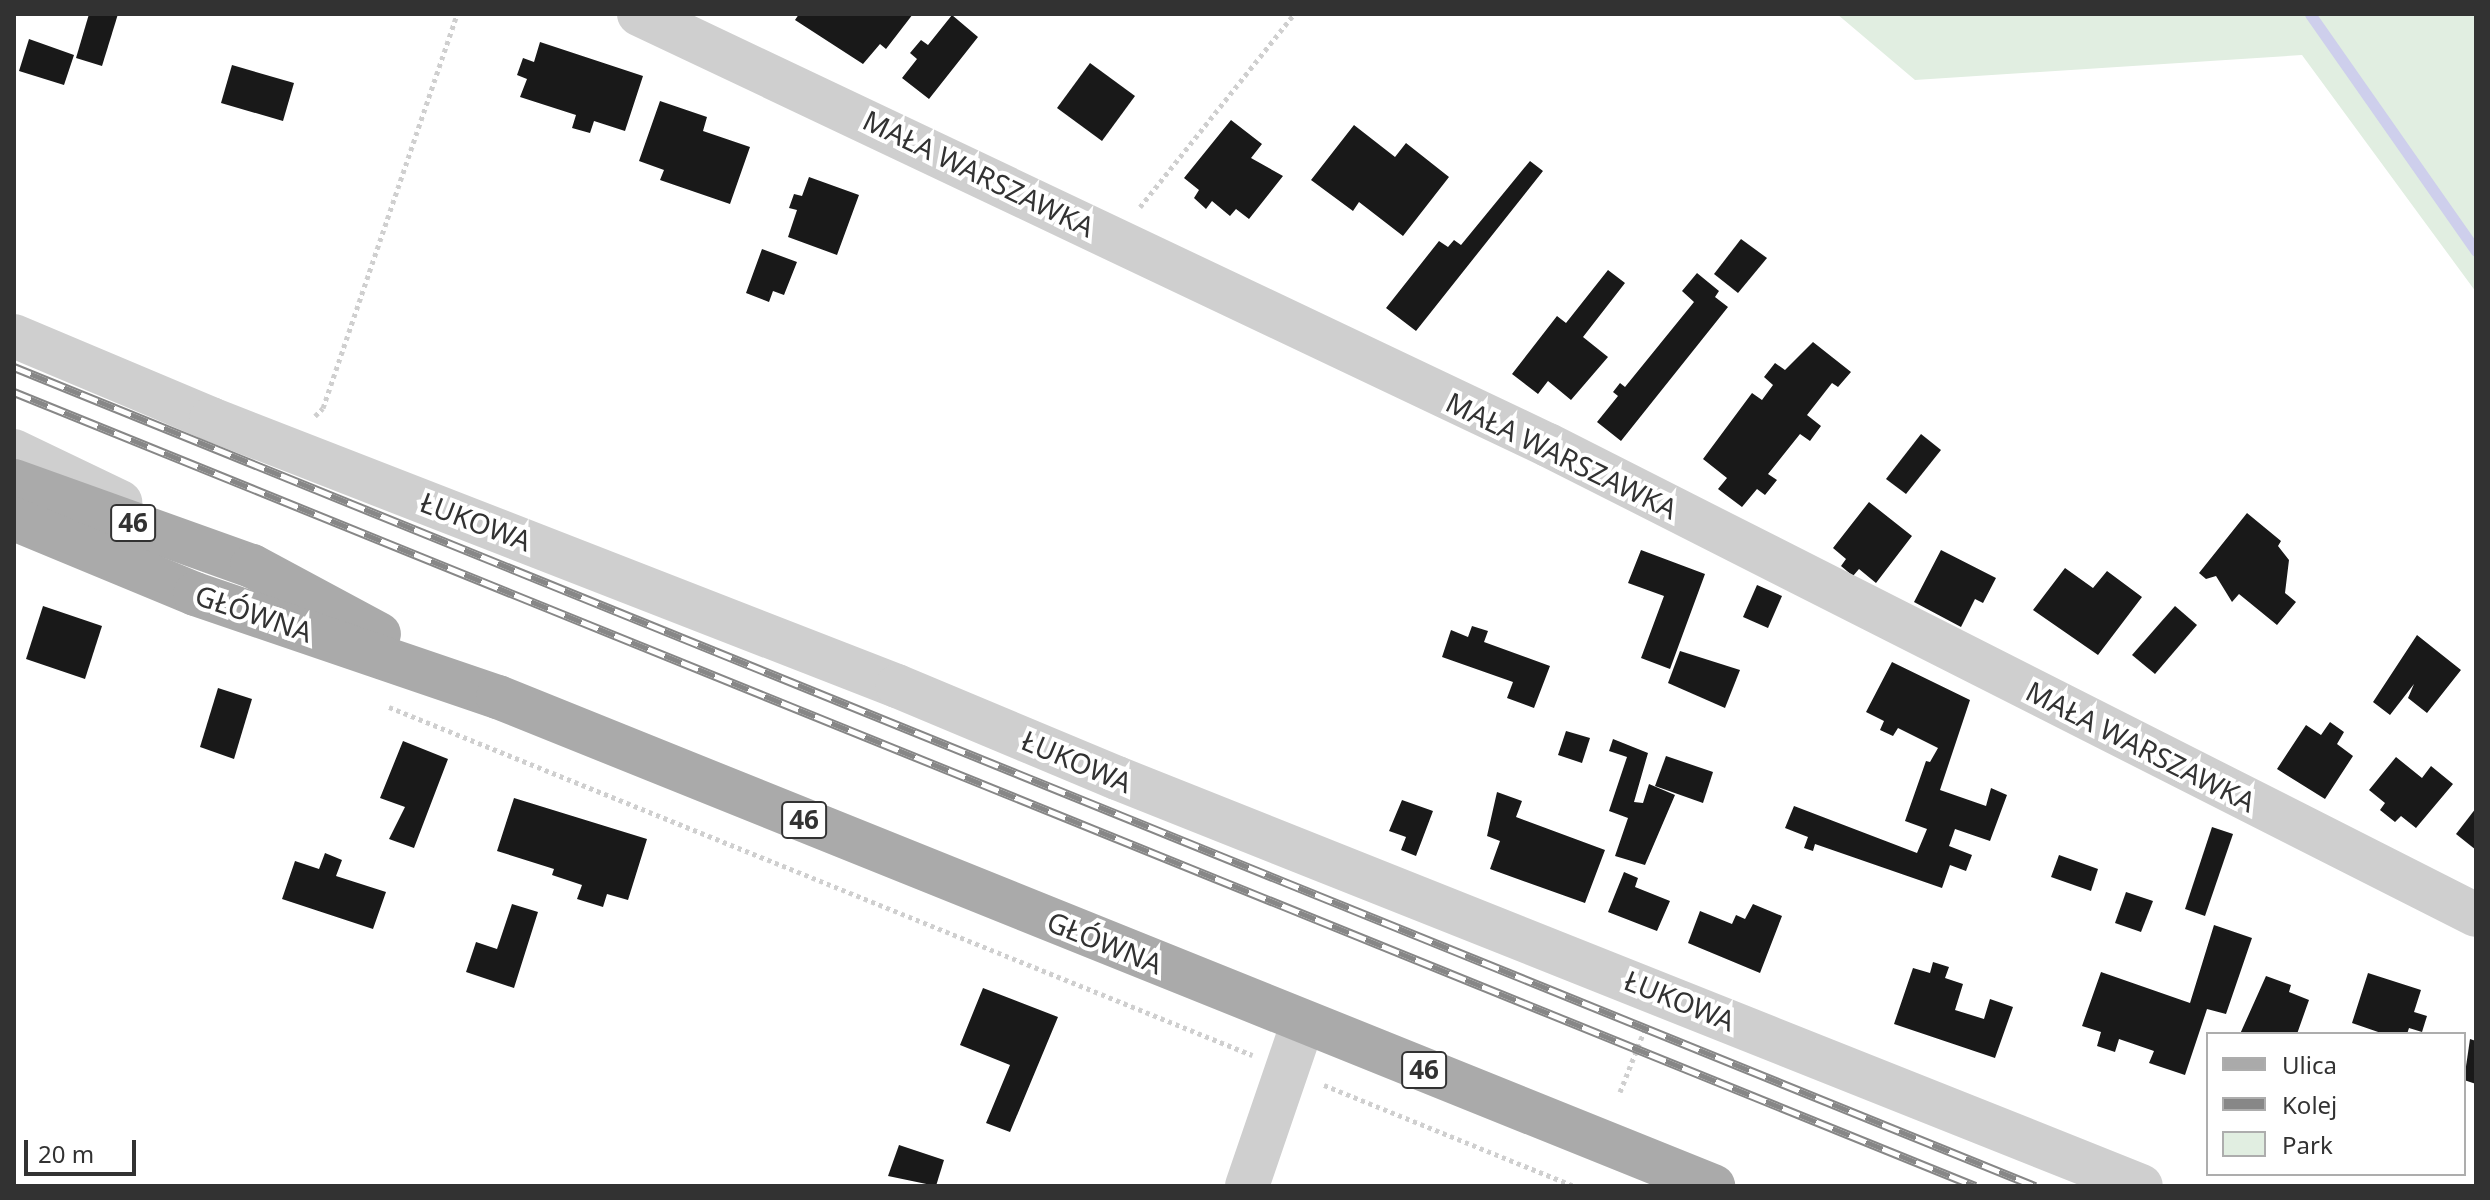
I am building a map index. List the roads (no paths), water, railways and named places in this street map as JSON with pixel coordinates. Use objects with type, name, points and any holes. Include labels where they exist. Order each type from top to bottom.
[{"type":"main road","name":"GŁÓWNA","points":[[14,481],[252,566],[498,697]]},
{"type":"main road","name":"GŁÓWNA","points":[[14,519],[195,594],[498,697],[1713,1186]]},
{"type":"street","name":"MAŁA WARSZAWKA","points":[[639,14],[1561,452],[2476,915]]},
{"type":"street","name":"ŁUKOWA","points":[[14,336],[275,443],[1660,991],[2141,1186]]},
{"type":"street","name":"GŁÓWNA","points":[[14,451],[252,566]]},
{"type":"street","points":[[1247,1186],[1303,1022]]},
{"type":"waterway","points":[[2310,14],[2476,251]]},
{"type":"railway","points":[[14,367],[2035,1186]]},
{"type":"railway","points":[[14,392],[1975,1186]]}]
